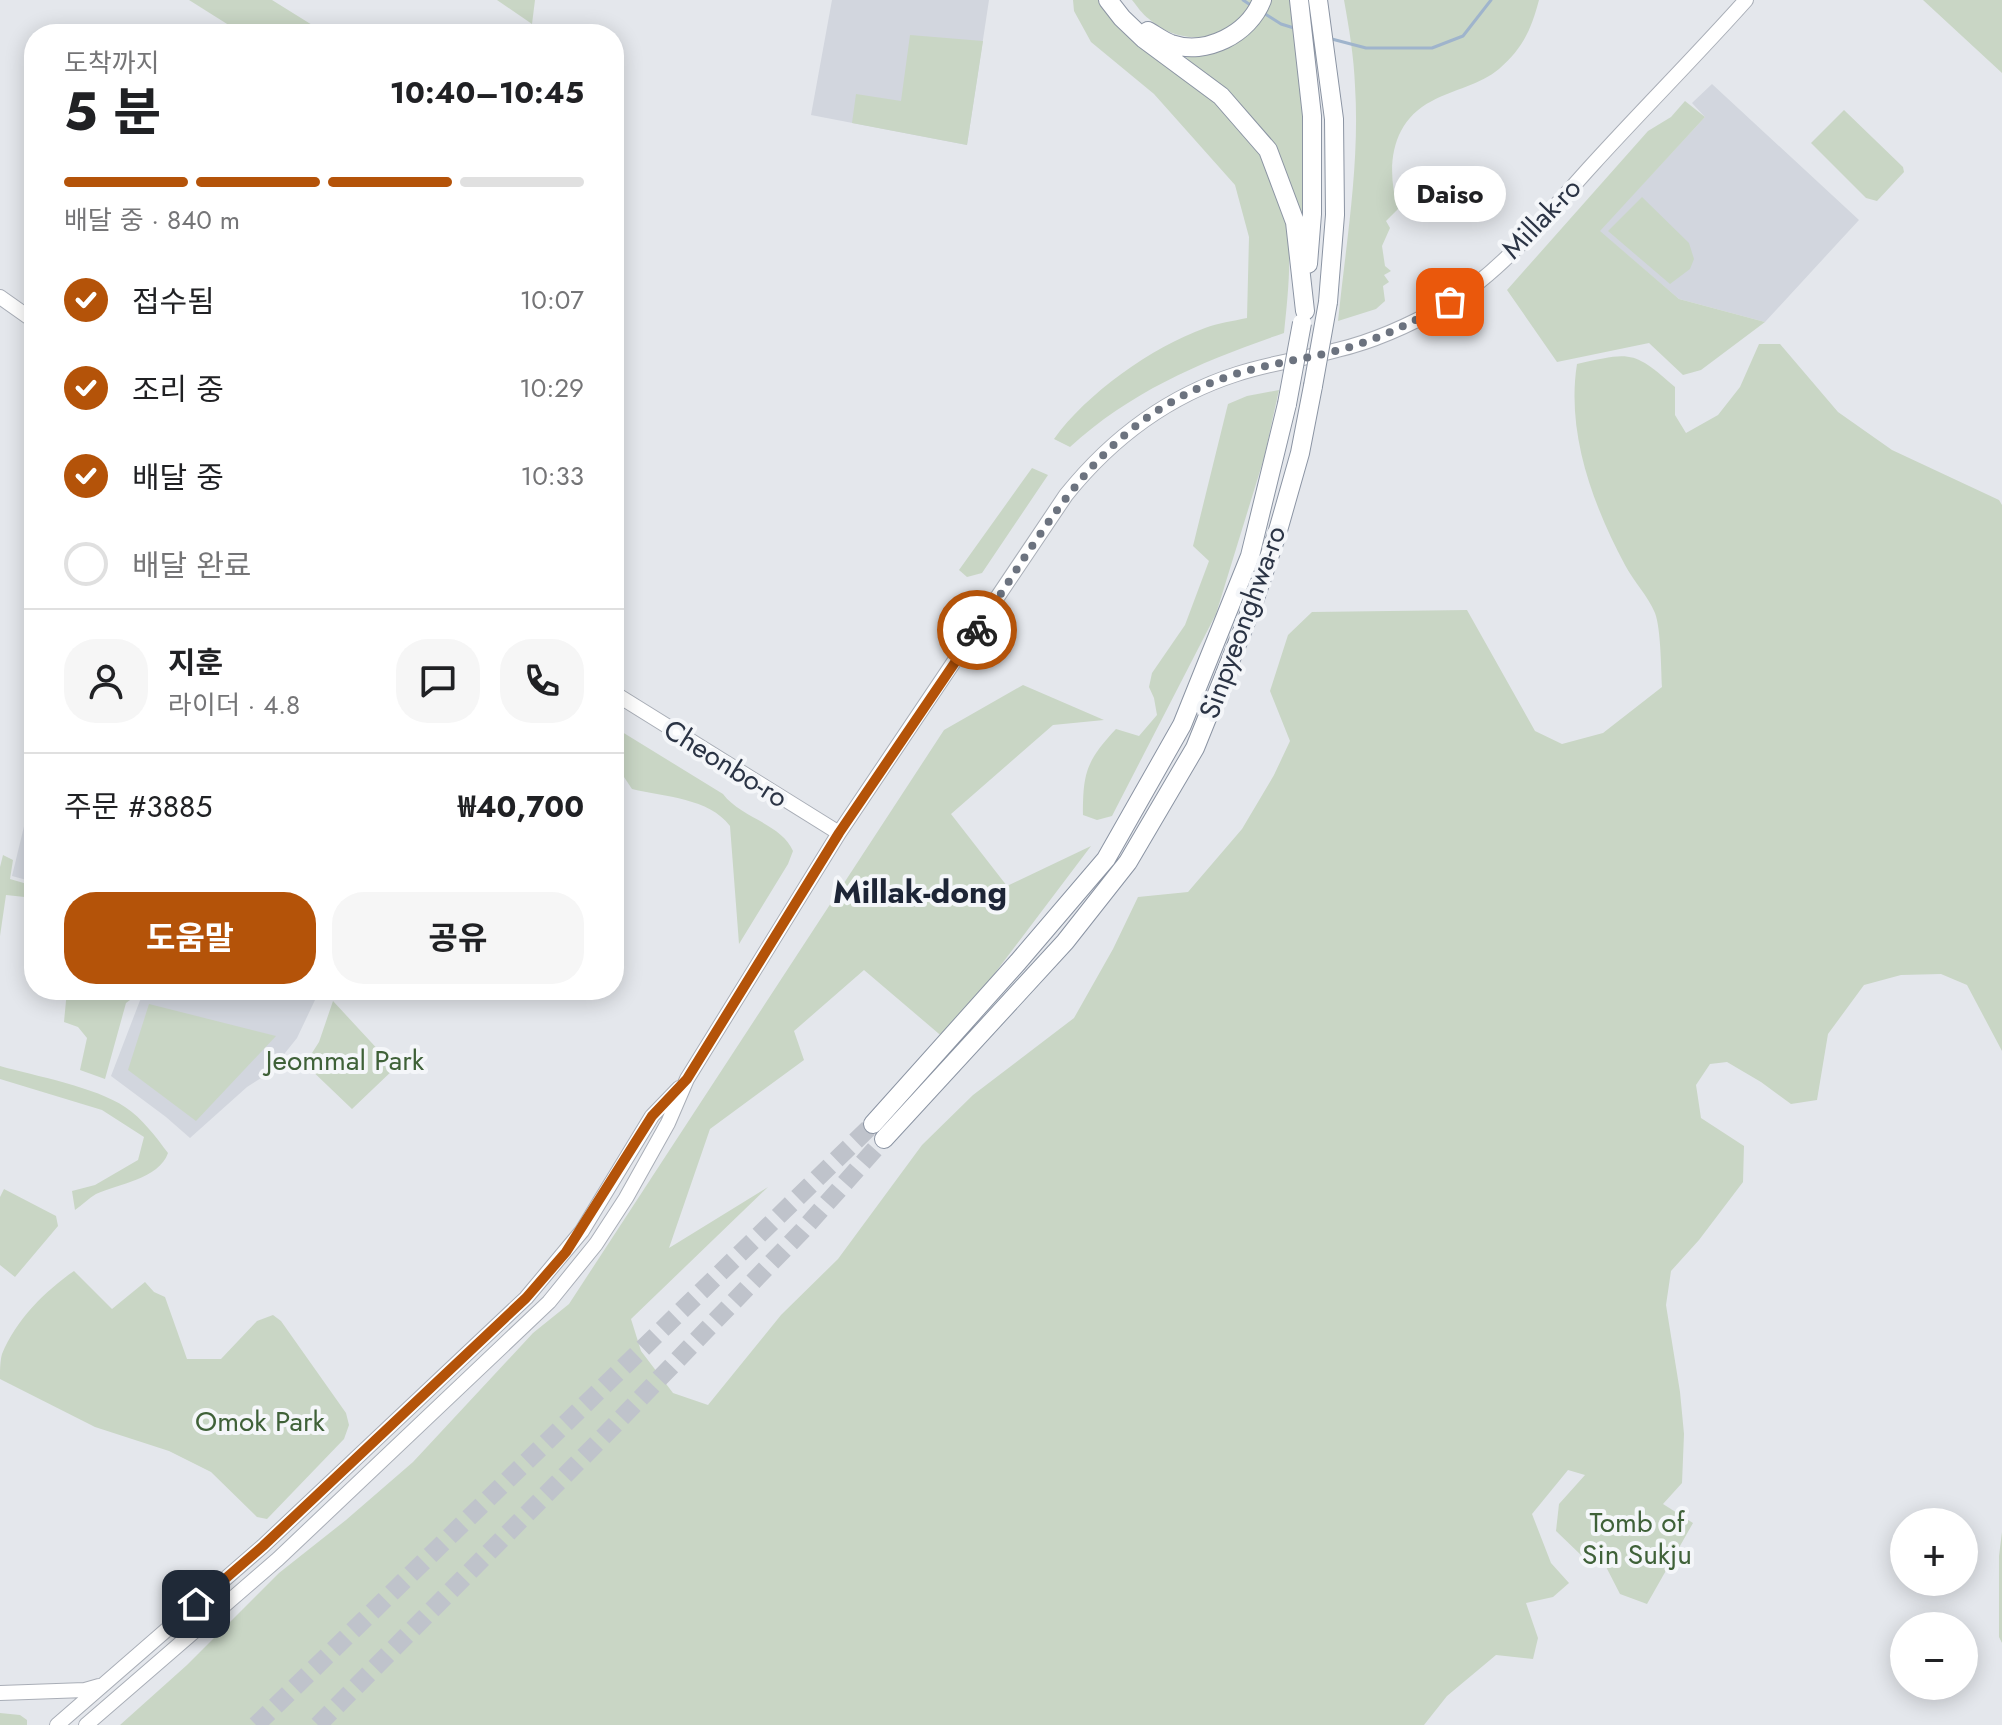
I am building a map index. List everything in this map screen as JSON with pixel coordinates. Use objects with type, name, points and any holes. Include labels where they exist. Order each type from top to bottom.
[{"type":"highway","points":[[1108,0],[1144,39],[1221,96],[1268,150],[1295,222],[1303,317]]},
{"type":"highway","points":[[1119,0],[1150,32],[1172,44],[1190,46],[1212,44],[1240,32],[1254,16],[1262,0]]},
{"type":"highway","name":"Sinpyeonghwa-ro","points":[[1299,0],[1312,116],[1312,214],[1303,317],[1287,404],[1250,556],[1182,725],[1106,859],[879,1131],[1065,942],[1128,862],[1195,748],[1252,607],[1300,453],[1328,302],[1335,215],[1334,119],[1318,0]]},
{"type":"highway","points":[[1325,0],[1326,51]]},
{"type":"main road","name":"Millak-ro","points":[[86,1725],[278,1559],[549,1302],[596,1244],[668,1123],[687,1079],[839,833],[1066,495],[1097,459],[1136,424],[1189,393],[1236,374],[1340,350],[1389,334],[1450,302],[1482,278],[1537,226],[1746,0]]},
{"type":"main road","points":[[0,297],[24,314]]},
{"type":"main road","name":"Cheonbo-ro","points":[[624,699],[839,833]]},
{"type":"main road","name":"Millak-ro","points":[[62,1721],[263,1546],[526,1298],[582,1231],[652,1116],[687,1079]]},
{"type":"main road","points":[[0,1693],[85,1690],[107,1683]]},
{"type":"main road","points":[[37,1692],[55,1702],[62,1721]]},
{"type":"shaded area","points":[[832,0],[989,0],[967,145],[811,115]]},
{"type":"shaded area","points":[[1712,84],[1859,220],[1765,322],[1679,299],[1599,231],[1705,117],[1692,103]]},
{"type":"shaded area","points":[[24,826],[24,879],[12,876]]},
{"type":"shaded area","points":[[140,1000],[315,1000],[297,1038],[269,1073],[247,1087],[190,1138],[111,1076]]},
{"type":"green space","points":[[189,0],[272,0],[311,24],[227,24]]},
{"type":"green space","points":[[497,0],[535,0],[532,24]]},
{"type":"green space","points":[[1073,0],[1105,0],[1185,69],[1236,121],[1274,179],[1285,211],[1289,257],[1284,333],[1198,366],[1144,393],[1118,409],[1070,447],[1054,439],[1084,405],[1122,374],[1185,336],[1247,318],[1249,237],[1235,185],[1154,94],[1091,42],[1074,11]]},
{"type":"green space","points":[[1132,0],[1256,0],[1247,14],[1222,32],[1192,37],[1163,29],[1146,17]]},
{"type":"green space","points":[[1270,0],[1293,0],[1304,113],[1304,230],[1288,176],[1274,149],[1239,108],[1173,46],[1195,50]]},
{"type":"green space","points":[[1344,0],[1539,0],[1525,38],[1499,69],[1484,79],[1432,101],[1407,121],[1392,163],[1398,209],[1386,221],[1390,228],[1382,246],[1385,266],[1391,271],[1384,275],[1389,282],[1383,286],[1385,301],[1376,309],[1338,321],[1356,145],[1354,75]]},
{"type":"green space","points":[[1923,0],[2002,0],[2002,73]]},
{"type":"green space","points":[[910,35],[983,41],[967,145],[852,123],[856,94],[901,101]]},
{"type":"green space","points":[[1685,101],[1705,117],[1600,231],[1679,299],[1765,322],[1701,370],[1683,375],[1649,343],[1557,362],[1507,290],[1648,131],[1671,117]]},
{"type":"green space","points":[[1844,110],[1903,167],[1904,172],[1877,201],[1866,198],[1811,143]]},
{"type":"green space","points":[[1642,197],[1689,243],[1694,259],[1690,269],[1670,284],[1608,231]]},
{"type":"green space","name":"Tomb of Sin Sukju","points":[[1759,344],[1780,344],[1838,412],[1892,450],[1999,500],[2002,505],[2002,1051],[1967,985],[1941,974],[1901,975],[1864,985],[1828,1034],[1817,1100],[1791,1104],[1727,1062],[1710,1064],[1696,1085],[1701,1118],[1744,1146],[1743,1182],[1671,1271],[1666,1305],[1684,1434],[1682,1483],[1663,1504],[1693,1523],[1647,1604],[1620,1594],[1602,1559],[1582,1556],[1556,1531],[1559,1504],[1585,1475],[1568,1470],[1532,1514],[1551,1563],[1569,1583],[1553,1597],[1526,1603],[1538,1638],[1533,1659],[1496,1655],[1447,1696],[1424,1725],[120,1725],[187,1665],[279,1573],[413,1462],[533,1333],[569,1304],[944,730],[1023,685],[1104,720],[1053,725],[951,814],[1007,886],[1091,846],[945,1039],[864,970],[794,1031],[804,1060],[710,1129],[669,1248],[768,1187],[631,1319],[641,1351],[673,1393],[708,1405],[781,1315],[838,1259],[922,1145],[973,1095],[1074,1018],[1138,897],[1188,892],[1242,829],[1290,741],[1270,691],[1288,635],[1312,612],[1467,610],[1535,731],[1562,744],[1603,733],[1662,687],[1660,639],[1655,613],[1613,542],[1585,468],[1575,416],[1577,364],[1621,356],[1640,360],[1650,366],[1675,387],[1675,415],[1686,433],[1718,415],[1740,387]]},
{"type":"green space","points":[[1279,390],[1264,458],[1216,614],[1112,816],[1097,820],[1083,815],[1088,768],[1098,750],[1116,729],[1139,736],[1157,715],[1149,687],[1152,673],[1185,625],[1209,561],[1193,546],[1228,404],[1247,396]]},
{"type":"green space","points":[[1032,468],[1048,475],[982,573],[967,577],[959,570]]},
{"type":"green space","points":[[624,733],[723,794],[788,842],[793,851],[788,864],[739,944],[730,826],[698,804],[632,789],[624,777]]},
{"type":"green space","points":[[3,855],[13,860],[10,879],[24,883],[24,897],[6,895],[0,936],[0,867]]},
{"type":"green space","points":[[66,1000],[130,1000],[126,1003],[105,1079],[80,1070],[87,1038],[78,1027],[64,1022]]},
{"type":"green space","name":"Jeommal Park","points":[[333,1001],[395,1068],[352,1109],[305,1064],[319,1042]]},
{"type":"green space","points":[[149,1004],[276,1036],[196,1121],[128,1070]]},
{"type":"green space","points":[[0,1066],[82,1088],[113,1100],[143,1122],[168,1153],[163,1162],[147,1175],[96,1194],[75,1210],[72,1191],[95,1185],[138,1160],[144,1137],[102,1110],[0,1079]]},
{"type":"green space","points":[[4,1189],[56,1216],[58,1226],[15,1277],[0,1265],[0,1197]]},
{"type":"green space","name":"Omok Park","points":[[74,1271],[112,1309],[145,1282],[154,1292],[165,1297],[187,1359],[221,1359],[257,1321],[273,1315],[281,1321],[346,1413],[349,1425],[344,1439],[267,1519],[257,1517],[211,1472],[169,1451],[95,1427],[0,1379],[2,1354],[23,1318],[42,1297]]},
{"type":"green space","points":[[2002,1532],[2002,1643],[1999,1637],[1999,1556]]},
{"type":"green space","points":[[0,1713],[20,1715],[27,1720],[27,1725],[0,1725]]},
{"type":"waterway","points":[[1243,0],[1252,6]]},
{"type":"waterway","points":[[1328,38],[1366,48],[1432,48],[1463,36],[1491,0]]},
{"type":"waterway","points":[[1262,12],[1294,28]]},
{"type":"tunnel","points":[[256,1725],[873,1124]]},
{"type":"tunnel","points":[[318,1725],[802,1231],[884,1139]]},
{"type":"way so far","points":[[977,630],[1066,495],[1097,459],[1136,424],[1189,393],[1236,374],[1340,350],[1389,334],[1450,302]]},
{"type":"place","name":"Daiso","points":[[1450,302]]},
{"type":"district","name":"Millak-dong","points":[[920,892]]},
{"type":"route","points":[[196,1604],[263,1546],[526,1298],[566,1252],[652,1116],[687,1079],[839,833],[977,630]]}]
